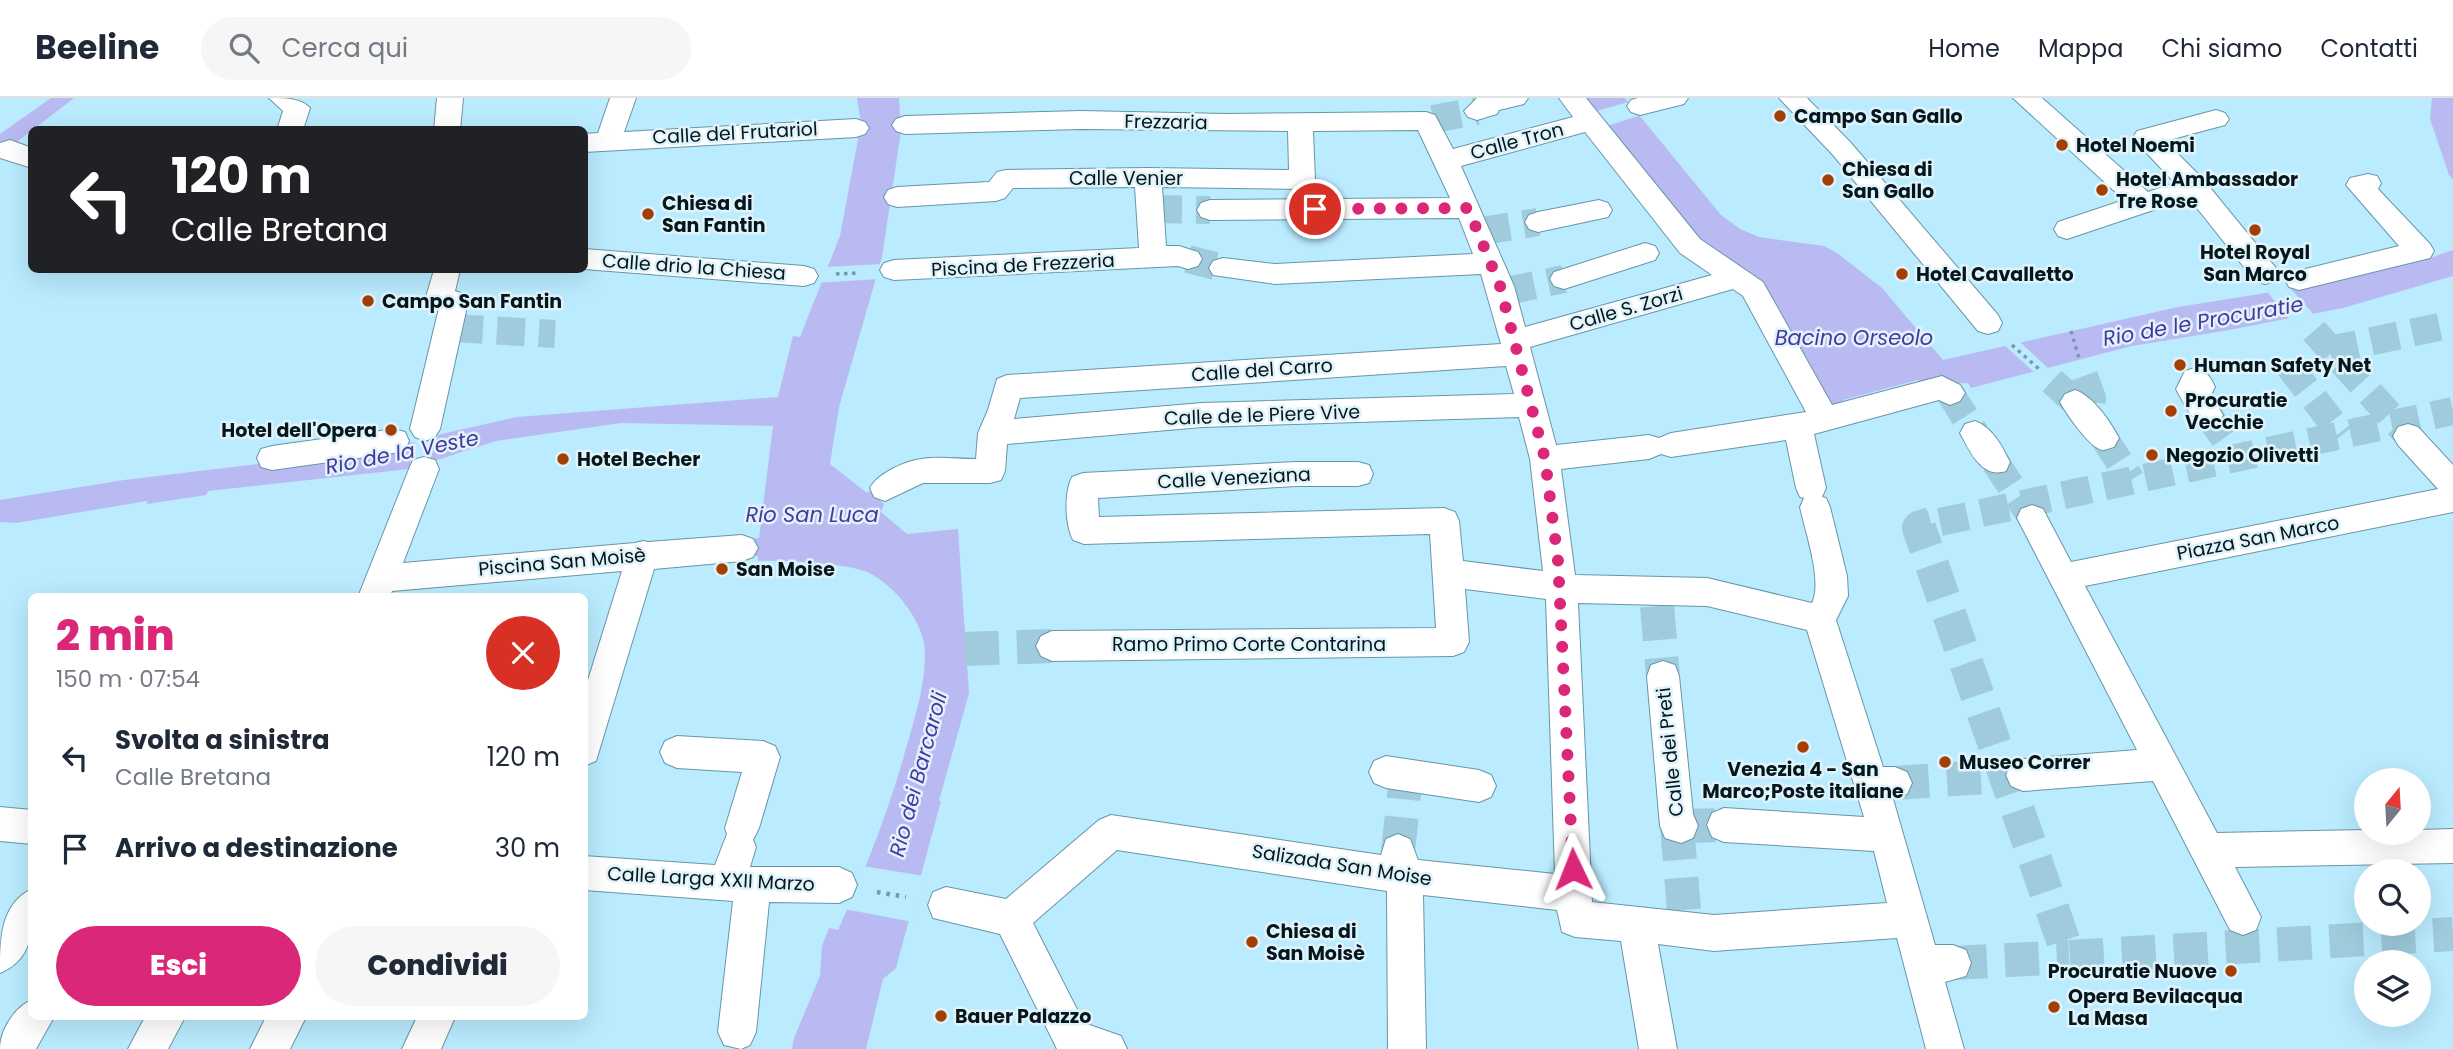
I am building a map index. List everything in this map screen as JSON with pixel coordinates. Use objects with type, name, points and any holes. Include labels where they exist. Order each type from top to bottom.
[{"type":"street","points":[[282,98],[297,108],[291,126]]},
{"type":"street","points":[[447,126],[450,98]]},
{"type":"street","points":[[604,138],[623,98]]},
{"type":"street","points":[[1477,111],[1488,108],[1486,104],[1515,98]]},
{"type":"street","points":[[1572,98],[1690,246],[1754,289],[1812,423],[1813,498],[1831,576],[1826,608],[1883,783],[1896,920],[1937,964],[1945,1049]]},
{"type":"street","points":[[1640,106],[1675,98]]},
{"type":"street","points":[[1792,98],[1842,149],[1988,323]]},
{"type":"street","points":[[2026,98],[2144,203]]},
{"type":"street","name":"Frezzaria","points":[[905,125],[1081,120],[1225,111],[1300,122],[1430,120],[1444,161],[1476,223],[1504,292],[1545,459],[1568,587],[1575,907]]},
{"type":"street","points":[[2216,119],[2146,137],[2194,186],[2265,274]]},
{"type":"street","name":"Calle Tron","points":[[1444,161],[1591,121]]},
{"type":"street","name":"Calle Venier","points":[[897,197],[996,191],[1006,179],[1148,177],[1301,180],[1300,122]]},
{"type":"street","name":"Calle del Frutariol","points":[[604,138],[856,128]]},
{"type":"street","points":[[1148,177],[1153,258]]},
{"type":"street","points":[[2300,280],[2420,251],[2359,185],[2368,183]]},
{"type":"street","points":[[2067,229],[2194,186]]},
{"type":"street","points":[[1210,210],[1476,223]]},
{"type":"street","points":[[1538,222],[1599,210]]},
{"type":"street","points":[[1564,279],[1645,253]]},
{"type":"street","name":"Piscina de Frezzeria","points":[[894,271],[1153,258],[1188,259]]},
{"type":"street","name":"Calle drio la Chiesa","points":[[588,259],[804,276]]},
{"type":"street","points":[[1223,268],[1275,274],[1392,279],[1491,263]]},
{"type":"street","points":[[425,429],[453,319],[440,297],[445,273]]},
{"type":"street","name":"Calle S. Zorzi","points":[[1516,347],[1737,278]]},
{"type":"street","name":"Calle del Carro","points":[[993,433],[1003,410],[1007,387],[1516,347]]},
{"type":"street","points":[[2195,379],[2201,387],[2191,389],[2208,415]]},
{"type":"street","points":[[1545,459],[1660,446],[1812,423],[1942,388],[1950,393]]},
{"type":"street","points":[[2075,402],[2104,438]]},
{"type":"street","name":"Calle de le Piere Vive","points":[[993,433],[1202,415],[1531,405]]},
{"type":"street","points":[[885,488],[920,471],[990,471],[993,433]]},
{"type":"street","points":[[1975,433],[1995,463]]},
{"type":"street","points":[[2408,436],[2453,485]]},
{"type":"street","points":[[272,458],[394,441]]},
{"type":"street","points":[[378,587],[424,469]]},
{"type":"street","name":"Calle Veneziana","points":[[1358,474],[1296,474],[1083,486],[1084,531],[1444,521],[1453,574]]},
{"type":"street","name":"Piazza San Marco","points":[[2063,577],[2453,499]]},
{"type":"street","points":[[2032,519],[2243,917]]},
{"type":"street","name":"Piscina San Moisè","points":[[378,587],[643,554],[742,548]]},
{"type":"street","points":[[588,737],[643,554]]},
{"type":"street","points":[[1453,574],[1656,596],[1707,592],[1785,611],[1826,608]]},
{"type":"street","name":"Ramo Primo Corte Contarina","points":[[1052,646],[1453,642],[1453,574]]},
{"type":"street","name":"Calle dei Preti","points":[[1663,676],[1677,826],[1681,826]]},
{"type":"street","points":[[677,752],[763,757],[740,838],[737,1032]]},
{"type":"street","points":[[2023,775],[2162,764]]},
{"type":"street","points":[[1398,778],[1479,786]]},
{"type":"street","points":[[1724,825],[1851,835],[1887,835]]},
{"type":"street","name":"Salizada San Moise","points":[[1012,918],[1111,832],[1401,863],[1636,923],[1685,918],[1714,933],[1896,920]]},
{"type":"street","points":[[2207,850],[2453,846]]},
{"type":"street","points":[[1401,863],[1407,1049]]},
{"type":"street","name":"Calle Larga XXII Marzo","points":[[588,873],[741,884],[852,887]]},
{"type":"street","points":[[946,905],[1012,918],[1072,1038],[1108,1049]]},
{"type":"street","points":[[0,954],[28,913]]},
{"type":"street","points":[[1636,923],[1658,1049]]},
{"type":"street","points":[[14,1049],[33,1020]]},
{"type":"street","points":[[147,1049],[164,1020]]},
{"type":"street","points":[[269,1049],[285,1020]]},
{"type":"street","points":[[421,1049],[435,1020]]},
{"type":"path","points":[[2071,331],[2079,358]]},
{"type":"path","points":[[2018,349],[2039,369]]},
{"type":"path","points":[[852,887],[909,898]]},
{"type":"water","points":[[51,98],[74,98],[38,126],[28,126],[28,133],[0,155],[0,134]]},
{"type":"water","points":[[857,98],[899,98],[901,131],[882,257],[839,407],[830,464],[867,493],[870,491],[884,504],[881,512],[907,534],[958,529],[969,693],[896,968],[883,979],[866,1049],[792,1049],[820,976],[822,946],[829,928],[838,930],[867,864],[891,797],[921,694],[924,645],[916,620],[900,597],[869,573],[831,565],[758,561],[758,556],[749,556],[751,539],[759,538],[773,426],[621,423],[496,441],[409,469],[208,491],[206,495],[147,504],[147,501],[16,523],[0,522],[0,500],[124,480],[366,451],[517,417],[778,397],[793,336],[800,337],[840,236],[861,123]]},
{"type":"water","points":[[1582,98],[1625,98],[1721,215],[1740,229],[1759,237],[1824,246],[1837,253],[1882,288],[1943,360],[2178,307],[2291,289],[2427,259],[2453,250],[2453,276],[2343,308],[2132,346],[1971,388],[1968,383],[1922,385],[1918,380],[1843,400],[1846,405],[1832,409],[1763,286],[1695,237]]},
{"type":"water","points":[[2432,98],[2453,98],[2453,180],[2430,119]]},
{"type":"pier","points":[[1632,101],[1644,114],[1601,128],[1589,113]]},
{"type":"pier","points":[[883,264],[879,279],[816,283],[825,267]]},
{"type":"pier","points":[[2290,285],[2304,286],[2291,289],[2316,317],[2291,322],[2266,290]]},
{"type":"pier","points":[[2017,340],[2049,369],[2035,373],[2002,343]]},
{"type":"pier","points":[[430,433],[438,435],[428,466],[409,469],[415,442],[394,445],[394,441]]},
{"type":"pier","points":[[862,866],[925,876],[913,922],[844,909]]},
{"type":"tunnel","points":[[1433,119],[1477,111]]},
{"type":"tunnel","points":[[1154,209],[1210,210]]},
{"type":"tunnel","points":[[1482,231],[1538,222]]},
{"type":"tunnel","points":[[1188,259],[1223,268]]},
{"type":"tunnel","points":[[1507,291],[1564,279]]},
{"type":"tunnel","points":[[2331,350],[2453,324]]},
{"type":"tunnel","points":[[455,328],[555,334]]},
{"type":"tunnel","points":[[2314,331],[2331,350]]},
{"type":"tunnel","points":[[2331,350],[2397,423]]},
{"type":"tunnel","points":[[2289,366],[2342,435]]},
{"type":"tunnel","points":[[2084,376],[2092,398],[2090,421]]},
{"type":"tunnel","points":[[2052,381],[2075,402]]},
{"type":"tunnel","points":[[1950,393],[1975,433]]},
{"type":"tunnel","points":[[2397,423],[2453,411]]},
{"type":"tunnel","points":[[2208,415],[2238,457]]},
{"type":"tunnel","points":[[2023,504],[2397,423]]},
{"type":"tunnel","points":[[2397,423],[2405,432]]},
{"type":"tunnel","points":[[2104,438],[2131,480]]},
{"type":"tunnel","points":[[1995,462],[2023,504]]},
{"type":"tunnel","points":[[1940,522],[2023,504]]},
{"type":"tunnel","points":[[2023,504],[2030,515]]},
{"type":"tunnel","points":[[1927,525],[1931,524],[1919,528],[2006,776]]},
{"type":"tunnel","points":[[1657,606],[1663,676]]},
{"type":"tunnel","points":[[965,649],[1052,646]]},
{"type":"tunnel","points":[[2006,776],[2016,775]]},
{"type":"tunnel","points":[[1895,783],[2006,776]]},
{"type":"tunnel","points":[[2006,776],[2069,957]]},
{"type":"tunnel","points":[[1398,851],[1405,786]]},
{"type":"tunnel","points":[[1681,826],[1724,825]]},
{"type":"tunnel","points":[[1677,826],[1684,910]]},
{"type":"tunnel","points":[[2069,957],[2453,934]]},
{"type":"tunnel","points":[[1953,963],[2069,957]]},
{"type":"place","name":"Campo San Gallo","points":[[1780,116]]},
{"type":"place","name":"Hotel Noemi","points":[[2062,145]]},
{"type":"place","name":"Chiesa di San Gallo","points":[[1828,180]]},
{"type":"place","name":"Hotel Ambassador Tre Rose","points":[[2102,190]]},
{"type":"place","name":"Chiesa di San Fantin","points":[[648,214]]},
{"type":"place","name":"Hotel Royal San Marco","points":[[2255,230]]},
{"type":"place","name":"Hotel Cavalletto","points":[[1902,274]]},
{"type":"place","name":"Campo San Fantin","points":[[368,301]]},
{"type":"place","name":"Human Safety Net","points":[[2180,365]]},
{"type":"place","name":"Procuratie Vecchie","points":[[2171,411]]},
{"type":"place","name":"Hotel dell'Opera","points":[[391,430]]},
{"type":"place","name":"Negozio Olivetti","points":[[2152,455]]},
{"type":"place","name":"Hotel Becher","points":[[563,459]]},
{"type":"place","name":"San Moise","points":[[722,569]]},
{"type":"place","name":"Venezia 4 - San Marco;Poste italiane","points":[[1803,747]]},
{"type":"place","name":"Museo Correr","points":[[1945,762]]},
{"type":"place","name":"Chiesa di San Moisè","points":[[1252,942]]},
{"type":"place","name":"Procuratie Nuove","points":[[2231,971]]},
{"type":"place","name":"Opera Bevilacqua La Masa","points":[[2054,1007]]},
{"type":"place","name":"Bauer Palazzo","points":[[941,1016]]},
{"type":"route","points":[[1315,209],[1468,208],[1500,286],[1545,459],[1561,586],[1573,869]]},
{"type":"water label","name":"Rio de le Procuratie","points":[[2203,321]]},
{"type":"water label","name":"Bacino Orseolo","points":[[1854,337]]},
{"type":"water label","name":"Rio de la Veste","points":[[402,452]]},
{"type":"water label","name":"Rio San Luca","points":[[812,514]]},
{"type":"water label","name":"Rio dei Barcaroli","points":[[918,774]]}]
